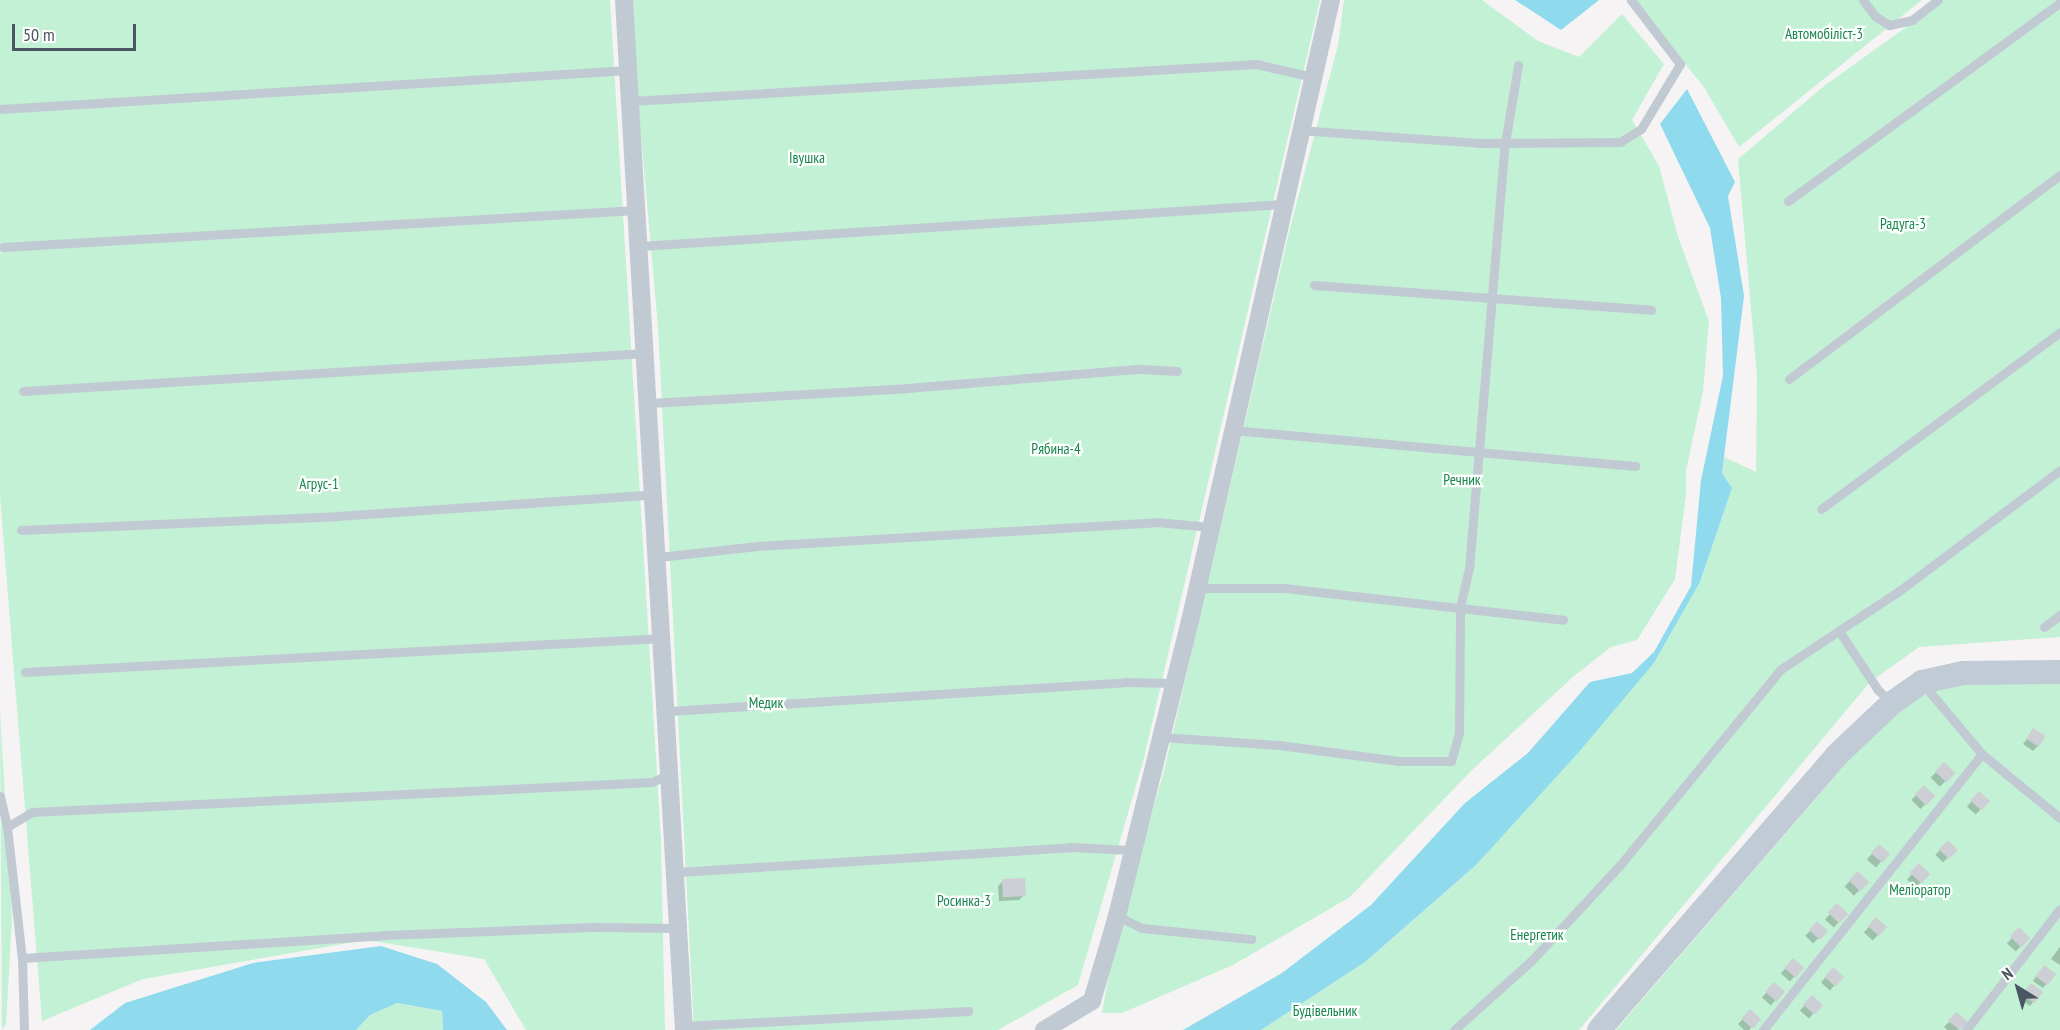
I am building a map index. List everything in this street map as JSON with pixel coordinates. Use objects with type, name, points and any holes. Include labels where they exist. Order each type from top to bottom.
[{"type":"street","points":[[624,0],[669,711],[684,1028]]},
{"type":"street","points":[[1044,1030],[1092,1001],[1117,916],[1131,850],[1197,588],[1282,204],[1331,0]]},
{"type":"street","points":[[1599,1030],[1837,755],[1892,703],[1922,682],[1963,673],[2060,672]]},
{"type":"lane","points":[[1299,130],[1505,143],[1595,145],[1620,142],[1641,129],[1680,64],[1631,0]]},
{"type":"lane","points":[[1863,0],[1875,16],[1889,25],[1912,20],[1938,0]]},
{"type":"lane","points":[[1788,201],[2060,3]]},
{"type":"lane","points":[[631,101],[1256,64],[1313,76]]},
{"type":"lane","points":[[1161,737],[1279,745],[1399,761],[1451,760],[1459,733],[1460,607],[1469,570],[1505,143],[1518,65]]},
{"type":"lane","points":[[0,109],[629,70]]},
{"type":"lane","points":[[1789,379],[2060,175]]},
{"type":"lane","points":[[640,246],[1282,204]]},
{"type":"lane","points":[[3,247],[638,210]]},
{"type":"lane","points":[[1314,285],[1651,310]]},
{"type":"lane","points":[[1821,509],[2060,332]]},
{"type":"lane","points":[[23,392],[121,382],[382,371],[647,352]]},
{"type":"lane","points":[[650,403],[907,388],[1140,369],[1177,371]]},
{"type":"lane","points":[[1232,430],[1635,466]]},
{"type":"lane","points":[[1454,1030],[1532,960],[1620,865],[1781,669],[1899,591],[2060,470]]},
{"type":"lane","points":[[21,530],[337,516],[656,494]]},
{"type":"lane","points":[[659,557],[757,546],[1156,522],[1211,527]]},
{"type":"lane","points":[[1197,588],[1284,588],[1563,620]]},
{"type":"lane","points":[[2044,627],[2060,615]]},
{"type":"lane","points":[[1839,631],[1878,690],[1892,703]]},
{"type":"lane","points":[[25,672],[664,638]]},
{"type":"lane","points":[[669,711],[1124,682],[1174,683]]},
{"type":"lane","points":[[1922,682],[1982,754],[2060,818]]},
{"type":"lane","points":[[1763,1030],[1982,754]]},
{"type":"lane","points":[[7,827],[32,812],[652,782],[672,773]]},
{"type":"lane","points":[[0,796],[7,827],[22,958],[24,1030]]},
{"type":"lane","points":[[678,872],[1070,847],[1131,850]]},
{"type":"lane","points":[[1966,1030],[2060,909]]},
{"type":"lane","points":[[1117,916],[1142,928],[1251,939]]},
{"type":"lane","points":[[22,958],[384,935],[597,927],[681,928]]},
{"type":"lane","points":[[684,1028],[969,1011]]},
{"type":"green space","name":"Агрус-1","points":[[0,0],[610,0],[661,840],[665,1030],[526,1030],[484,959],[366,940],[143,979],[42,1021],[0,496]]},
{"type":"green space","points":[[629,0],[1320,0],[1144,758],[1078,985],[998,1030],[694,1030],[658,327]]},
{"type":"green space","name":"Речник","points":[[1344,0],[1482,0],[1538,41],[1579,57],[1622,14],[1664,64],[1632,120],[1659,166],[1678,237],[1709,321],[1703,391],[1686,471],[1686,495],[1675,579],[1637,640],[1611,647],[1574,676],[1471,771],[1350,897],[1233,965],[1122,1013],[1102,1013],[1116,936],[1164,771],[1289,232],[1338,45]]},
{"type":"green space","name":"Автомобіліст-3","points":[[1633,0],[1922,0],[1739,147],[1704,87]]},
{"type":"green space","points":[[1944,0],[2060,0],[2060,637],[1919,647],[1870,682],[1579,1030],[1261,1030],[1365,962],[1476,865],[1654,663],[1700,582],[1732,488],[1722,473],[1724,457],[1756,472],[1757,377],[1738,159],[1824,86]]},
{"type":"green space","name":"Меліоратор","points":[[2060,669],[2060,1030],[1616,1030],[1898,703],[1951,671]]},
{"type":"green space","points":[[0,710],[12,919],[6,1024],[2,1030]]},
{"type":"green space","points":[[396,1003],[442,1011],[443,1030],[356,1030],[370,1015]]},
{"type":"water","points":[[1515,0],[1599,0],[1561,30]]},
{"type":"water","points":[[1687,89],[1735,182],[1728,196],[1744,296],[1722,473],[1732,488],[1700,582],[1654,663],[1578,753],[1476,865],[1365,962],[1261,1030],[1183,1030],[1282,973],[1371,905],[1465,803],[1528,753],[1590,682],[1632,673],[1654,652],[1691,586],[1701,480],[1723,376],[1721,298],[1710,228],[1660,124]]},
{"type":"water","points":[[381,946],[437,964],[486,1002],[507,1030],[443,1030],[442,1011],[397,1003],[370,1015],[356,1030],[90,1030],[125,1003],[253,963]]},
{"type":"building","points":[[2033,728],[2046,736],[2039,747],[2026,739]]},
{"type":"building","points":[[1944,762],[1955,773],[1946,783],[1935,771]]},
{"type":"building","points":[[1924,785],[1935,796],[1926,806],[1915,794]]},
{"type":"building","points":[[1979,791],[1990,801],[1981,811],[1970,801]]},
{"type":"building","points":[[1948,840],[1958,850],[1949,859],[1939,849]]},
{"type":"building","points":[[1879,844],[1890,854],[1882,863],[1871,853]]},
{"type":"building","points":[[1919,863],[1930,874],[1921,884],[1910,872]]},
{"type":"building","points":[[1858,871],[1869,882],[1860,892],[1849,880]]},
{"type":"building","points":[[1025,878],[1026,896],[1003,897],[1002,879]]},
{"type":"building","points":[[1837,903],[1848,914],[1839,924],[1828,912]]},
{"type":"building","points":[[1876,917],[1887,927],[1879,936],[1868,926]]},
{"type":"building","points":[[1817,921],[1828,931],[1820,940],[1809,930]]},
{"type":"building","points":[[2019,927],[2030,938],[2021,948],[2010,936]]},
{"type":"building","points":[[1793,958],[1804,968],[1795,978],[1784,968]]},
{"type":"building","points":[[2044,965],[2056,974],[2048,985],[2036,976]]},
{"type":"building","points":[[1833,967],[1844,977],[1835,987],[1824,977]]},
{"type":"building","points":[[1774,982],[1785,992],[1776,1002],[1765,992]]},
{"type":"building","points":[[2031,983],[2043,992],[2035,1003],[2023,994]]},
{"type":"building","points":[[1812,995],[1823,1005],[1814,1015],[1803,1005]]},
{"type":"building","points":[[1750,1009],[1761,1019],[1752,1029],[1741,1019]]},
{"type":"building","points":[[1956,1012],[1968,1022],[1960,1030],[1948,1021]]},
{"type":"park label","name":"Івушка","points":[[807,158]]},
{"type":"park label","name":"Радуга-3","points":[[1903,224]]},
{"type":"park label","name":"Рябина-4","points":[[1056,449]]},
{"type":"park label","name":"Медик","points":[[766,703]]},
{"type":"park label","name":"Росинка-3","points":[[964,901]]},
{"type":"park label","name":"Енергетик","points":[[1537,935]]},
{"type":"park label","name":"Будівельник","points":[[1325,1011]]}]
